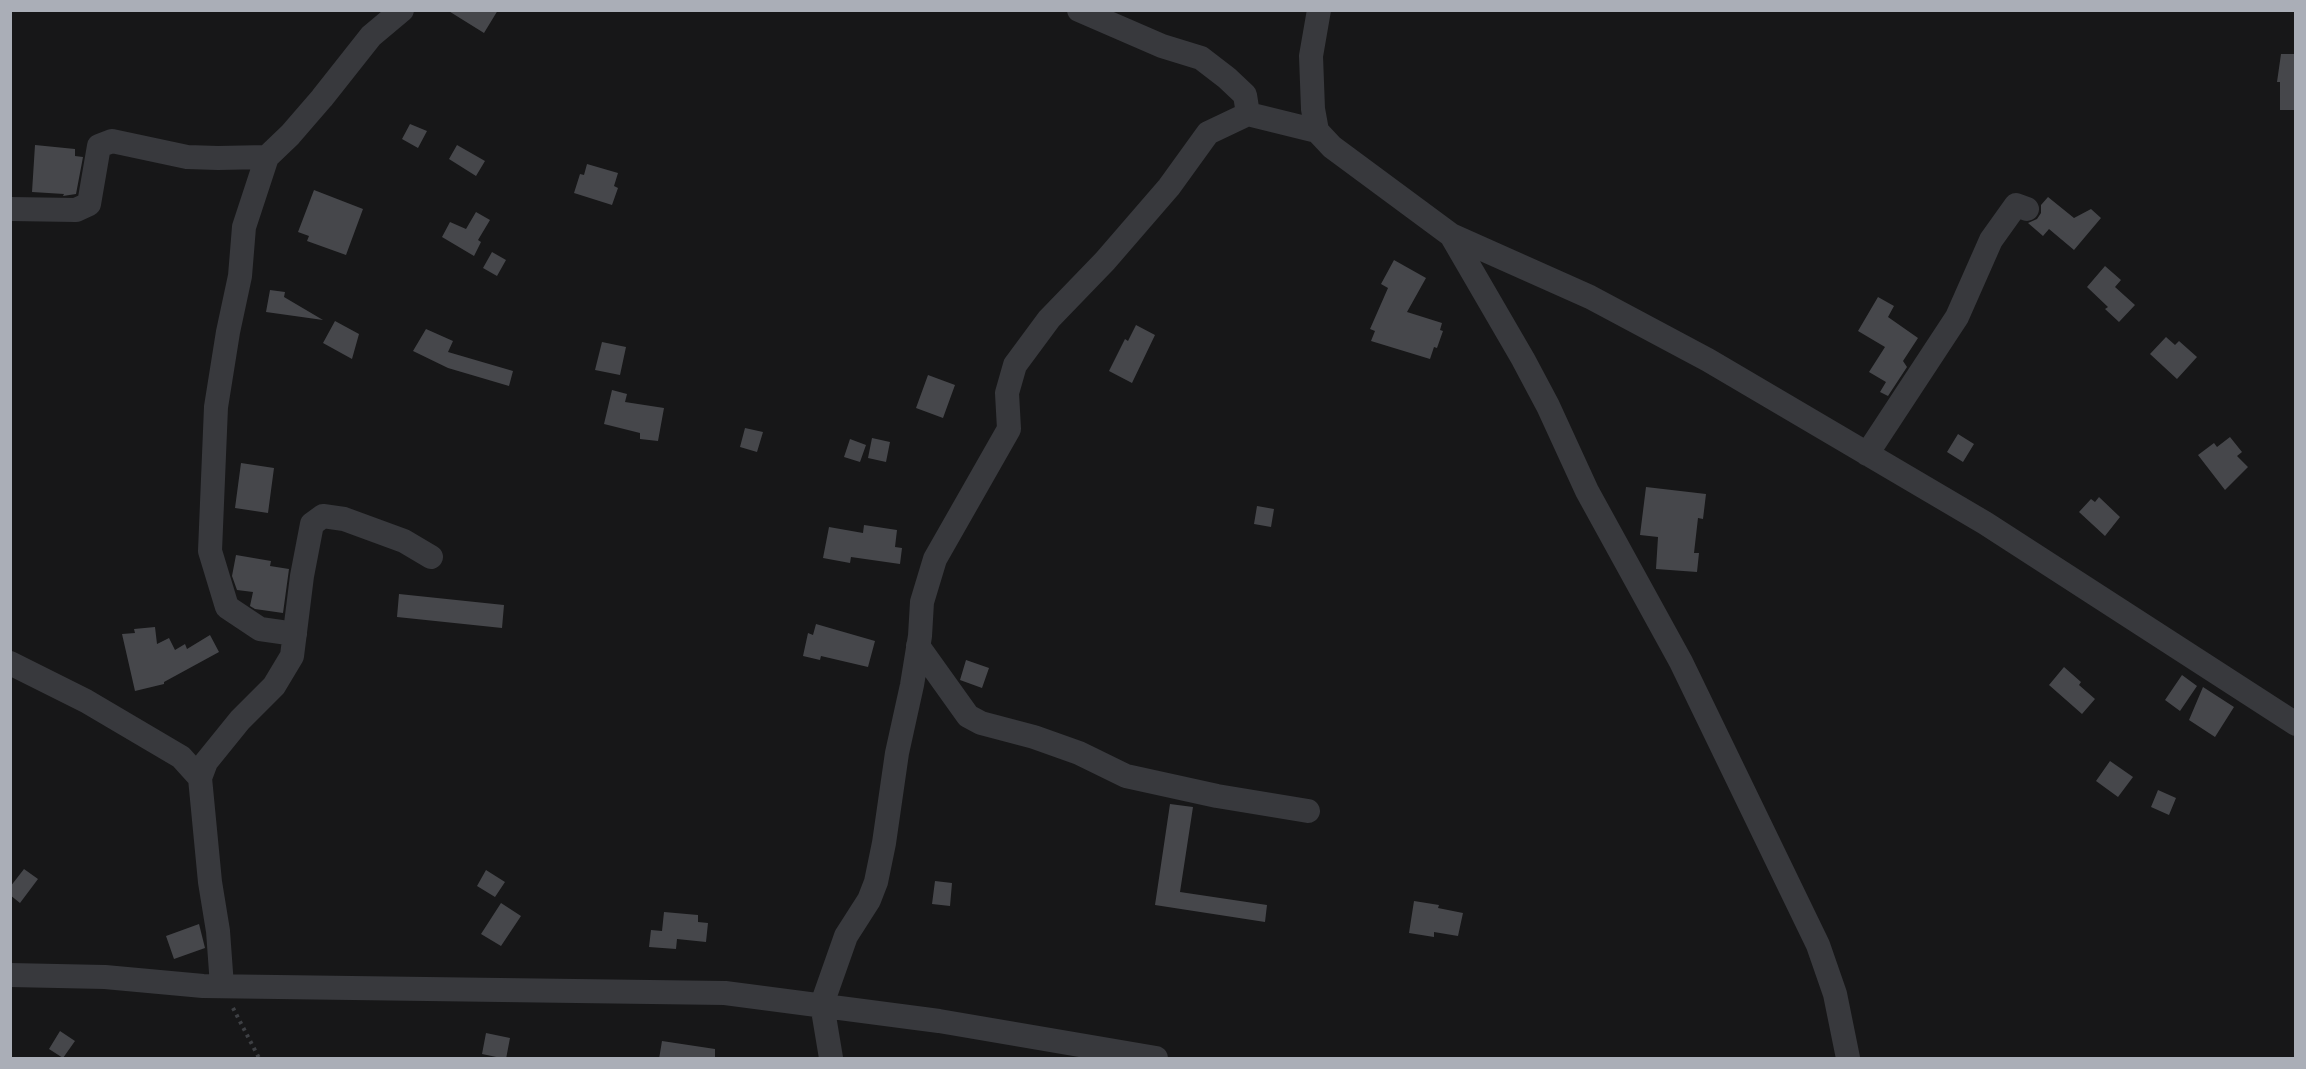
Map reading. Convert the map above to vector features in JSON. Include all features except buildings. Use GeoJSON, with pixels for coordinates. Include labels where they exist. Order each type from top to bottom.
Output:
{"type":"FeatureCollection","features":[{"type":"Feature","properties":{"kind":"street"},"geometry":{"type":"LineString","coordinates":[[295,634],[260,629],[227,607],[210,551],[216,407],[240,276],[244,227],[267,157],[290,135],[322,98],[371,36],[402,10]]}},
{"type":"Feature","properties":{"kind":"street"},"geometry":{"type":"LineString","coordinates":[[1079,10],[1162,46],[1201,58],[1245,95],[1248,114]]}},
{"type":"Feature","properties":{"kind":"street"},"geometry":{"type":"LineString","coordinates":[[1319,10],[1311,56],[1313,109],[1317,131],[1332,147],[1452,235],[1590,297],[1708,360],[1985,523],[2295,724]]}},
{"type":"Feature","properties":{"kind":"street"},"geometry":{"type":"LineString","coordinates":[[831,1059],[822,1004],[846,936],[869,900],[876,882],[897,753],[912,685],[922,602],[935,559],[1009,429],[1007,393],[1015,364],[1049,319],[1105,261],[1169,187],[1208,133],[1248,114],[1317,131]]}},
{"type":"Feature","properties":{"kind":"street"},"geometry":{"type":"LineString","coordinates":[[10,209],[76,210],[89,204],[99,146],[112,141],[187,157],[267,157]]}},
{"type":"Feature","properties":{"kind":"street"},"geometry":{"type":"LineString","coordinates":[[1867,454],[1957,317],[1991,240],[2016,205],[2027,209]]}},
{"type":"Feature","properties":{"kind":"street"},"geometry":{"type":"LineString","coordinates":[[1452,235],[1523,359],[1548,406],[1587,491],[1681,662],[1813,935],[1834,994],[1848,1059]]}},
{"type":"Feature","properties":{"kind":"street"},"geometry":{"type":"LineString","coordinates":[[222,986],[218,931],[210,882],[200,778],[206,762],[240,720],[274,686],[292,656],[302,576],[312,524],[323,516],[344,519],[404,541],[431,557]]}},
{"type":"Feature","properties":{"kind":"street"},"geometry":{"type":"LineString","coordinates":[[918,646],[968,716],[981,723],[1034,737],[1079,753],[1126,776],[1217,796],[1308,811]]}},
{"type":"Feature","properties":{"kind":"street"},"geometry":{"type":"LineString","coordinates":[[10,663],[86,701],[181,756],[200,778]]}},
{"type":"Feature","properties":{"kind":"street"},"geometry":{"type":"LineString","coordinates":[[10,975],[105,977],[203,986],[725,993],[822,1004],[1156,1059]]}},
{"type":"Feature","properties":{"kind":"path"},"geometry":{"type":"LineString","coordinates":[[222,986],[259,1059]]}}]}
